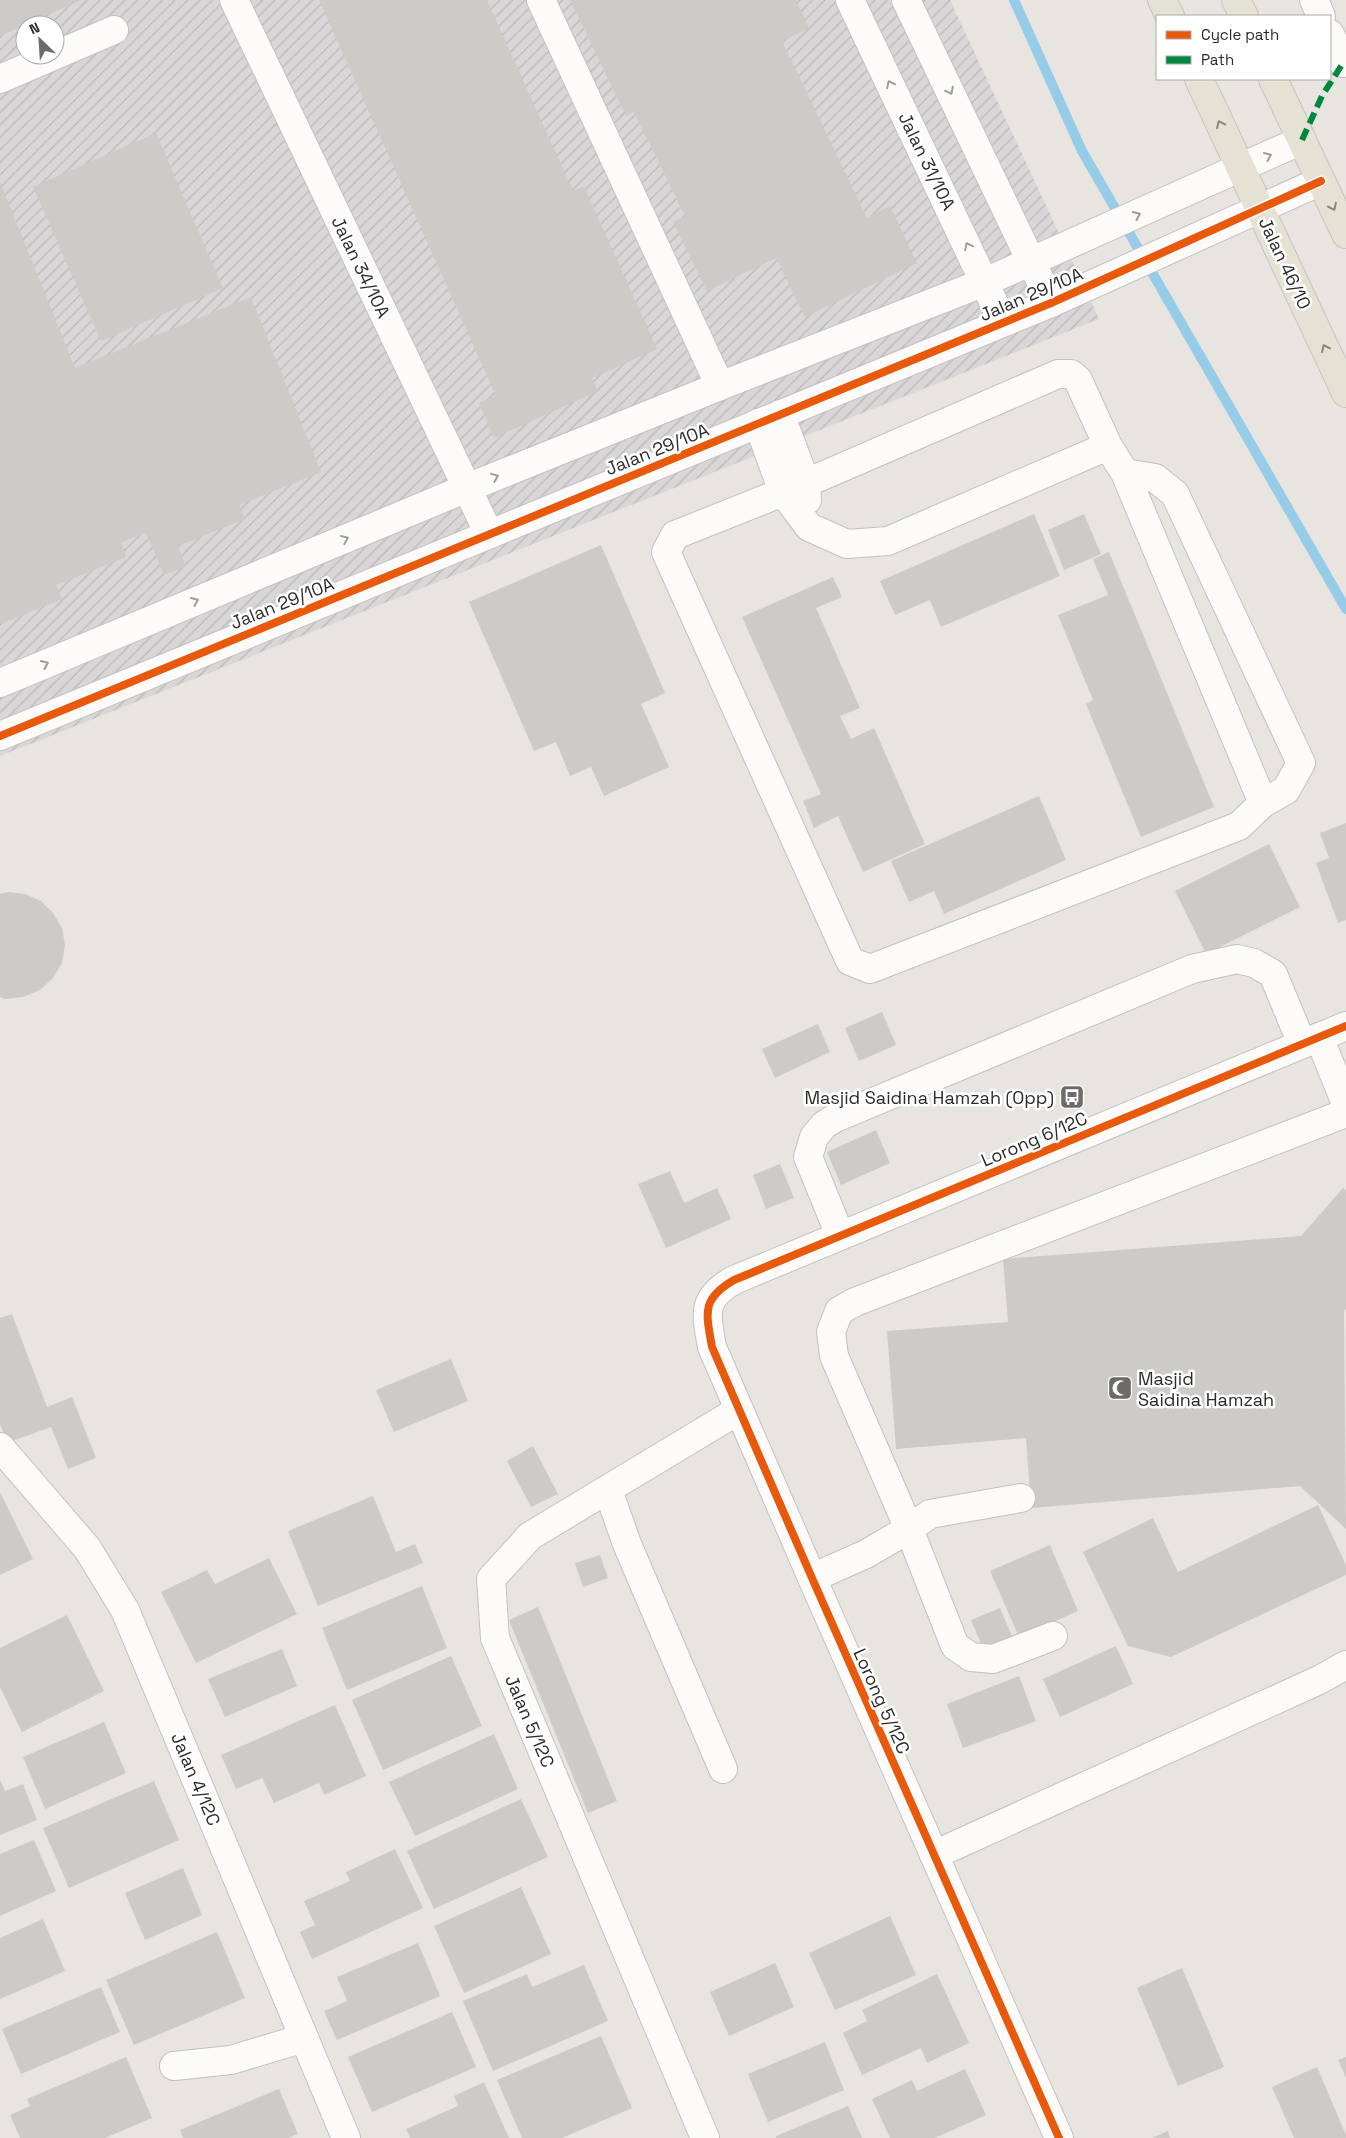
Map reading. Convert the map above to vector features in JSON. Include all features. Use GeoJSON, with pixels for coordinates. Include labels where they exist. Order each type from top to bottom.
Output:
{"type":"FeatureCollection","features":[{"type":"Feature","properties":{"kind":"main road"},"geometry":{"type":"LineString","coordinates":[[1162,0],[1170,15]]}},
{"type":"Feature","properties":{"kind":"main road"},"geometry":{"type":"LineString","coordinates":[[1236,0],[1244,15]]}},
{"type":"Feature","properties":{"kind":"main road","name":"Jalan 46/10"},"geometry":{"type":"LineString","coordinates":[[1199,80],[1346,393]]}},
{"type":"Feature","properties":{"kind":"main road"},"geometry":{"type":"LineString","coordinates":[[1273,80],[1346,234]]}},
{"type":"Feature","properties":{"kind":"street","name":"Jalan 34/10A"},"geometry":{"type":"LineString","coordinates":[[234,0],[489,534]]}},
{"type":"Feature","properties":{"kind":"street"},"geometry":{"type":"LineString","coordinates":[[541,0],[720,386]]}},
{"type":"Feature","properties":{"kind":"street","name":"Jalan 31/10A"},"geometry":{"type":"LineString","coordinates":[[850,0],[1003,322]]}},
{"type":"Feature","properties":{"kind":"street"},"geometry":{"type":"LineString","coordinates":[[906,0],[1032,261],[1050,303]]}},
{"type":"Feature","properties":{"kind":"street"},"geometry":{"type":"LineString","coordinates":[[1314,0],[1321,15]]}},
{"type":"Feature","properties":{"kind":"street"},"geometry":{"type":"LineString","coordinates":[[0,79],[114,30]]}},
{"type":"Feature","properties":{"kind":"street"},"geometry":{"type":"LineString","coordinates":[[1331,36],[1343,63]]}},
{"type":"Feature","properties":{"kind":"street","name":"Jalan 29/10A"},"geometry":{"type":"LineString","coordinates":[[0,683],[467,488],[985,282],[1302,140]]}},
{"type":"Feature","properties":{"kind":"street","name":"Jalan 29/10A"},"geometry":{"type":"LineString","coordinates":[[0,736],[1050,303],[1321,181]]}},
{"type":"Feature","properties":{"kind":"street"},"geometry":{"type":"LineString","coordinates":[[1125,473],[1155,478],[1175,494],[1302,763],[1286,790],[1263,803],[1239,826],[870,969],[850,961],[666,552],[675,535],[794,488],[1058,374],[1071,374],[1078,380],[1108,446],[1125,473],[1263,803]]}},
{"type":"Feature","properties":{"kind":"street"},"geometry":{"type":"LineString","coordinates":[[769,419],[810,527],[847,544],[888,540],[1108,446]]}},
{"type":"Feature","properties":{"kind":"street"},"geometry":{"type":"LineString","coordinates":[[840,1235],[808,1157],[814,1137],[824,1126],[836,1118],[1183,973],[1217,962],[1237,959],[1254,963],[1273,974],[1346,1104]]}},
{"type":"Feature","properties":{"kind":"street","name":"Lorong 6/12C"},"geometry":{"type":"LineString","coordinates":[[734,1280],[1346,1026]]}},
{"type":"Feature","properties":{"kind":"street"},"geometry":{"type":"LineString","coordinates":[[1053,1636],[993,1659],[971,1657],[955,1646],[909,1529],[834,1356],[831,1332],[839,1311],[856,1302],[1346,1113]]}},
{"type":"Feature","properties":{"kind":"street","name":"Lorong 5/12C"},"geometry":{"type":"LineString","coordinates":[[734,1280],[718,1290],[709,1304],[708,1324],[712,1347],[1059,2138]]}},
{"type":"Feature","properties":{"kind":"street","name":"Jalan 5/12C"},"geometry":{"type":"LineString","coordinates":[[698,2136],[495,1638],[491,1579],[530,1536],[739,1410]]}},
{"type":"Feature","properties":{"kind":"street","name":"Jalan 4/12C"},"geometry":{"type":"LineString","coordinates":[[0,1447],[87,1548],[125,1610],[346,2138]]}},
{"type":"Feature","properties":{"kind":"street"},"geometry":{"type":"LineString","coordinates":[[608,1490],[627,1544],[723,1769]]}},
{"type":"Feature","properties":{"kind":"street"},"geometry":{"type":"LineString","coordinates":[[812,1578],[866,1554],[909,1529],[930,1514],[1021,1498]]}},
{"type":"Feature","properties":{"kind":"street"},"geometry":{"type":"LineString","coordinates":[[934,1855],[1346,1666]]}},
{"type":"Feature","properties":{"kind":"street"},"geometry":{"type":"LineString","coordinates":[[174,2066],[231,2060],[304,2038]]}},
{"type":"Feature","properties":{"kind":"shaded area"},"geometry":{"type":"Polygon","coordinates":[[[0,0],[950,0],[1099,319],[0,756],[0,0]]]}},
{"type":"Feature","properties":{"kind":"building"},"geometry":{"type":"Polygon","coordinates":[[[0,0],[81,0],[47,15],[15,15],[15,29],[0,36],[0,0]]]}},
{"type":"Feature","properties":{"kind":"building"},"geometry":{"type":"Polygon","coordinates":[[[319,0],[487,0],[573,191],[584,186],[657,349],[592,378],[598,391],[494,438],[479,403],[496,396],[319,0]]]}},
{"type":"Feature","properties":{"kind":"building"},"geometry":{"type":"Polygon","coordinates":[[[570,0],[796,0],[809,28],[782,41],[867,218],[890,206],[917,263],[805,317],[776,258],[707,291],[673,222],[685,216],[634,112],[626,116],[570,0]]]}},
{"type":"Feature","properties":{"kind":"building"},"geometry":{"type":"Polygon","coordinates":[[[156,133],[223,288],[101,341],[33,187],[156,133]]]}},
{"type":"Feature","properties":{"kind":"building"},"geometry":{"type":"Polygon","coordinates":[[[0,182],[75,368],[251,297],[321,472],[239,505],[245,519],[178,546],[186,566],[164,575],[146,532],[121,543],[126,557],[56,585],[62,599],[0,624],[0,182]]]}},
{"type":"Feature","properties":{"kind":"building"},"geometry":{"type":"Polygon","coordinates":[[[1034,514],[1060,576],[941,627],[930,600],[895,615],[880,581],[1034,514]]]}},
{"type":"Feature","properties":{"kind":"building"},"geometry":{"type":"Polygon","coordinates":[[[1084,514],[1101,554],[1064,570],[1048,530],[1084,514]]]}},
{"type":"Feature","properties":{"kind":"building"},"geometry":{"type":"Polygon","coordinates":[[[601,545],[665,693],[641,704],[669,767],[604,796],[591,767],[570,776],[556,742],[534,751],[469,602],[601,545]]]}},
{"type":"Feature","properties":{"kind":"building"},"geometry":{"type":"Polygon","coordinates":[[[1109,552],[1214,807],[1141,837],[1086,704],[1093,700],[1058,615],[1108,595],[1093,559],[1109,552]]]}},
{"type":"Feature","properties":{"kind":"building"},"geometry":{"type":"Polygon","coordinates":[[[833,577],[842,597],[816,608],[860,708],[840,716],[851,739],[874,728],[925,844],[863,872],[838,816],[814,828],[803,801],[821,794],[742,617],[833,577]]]}},
{"type":"Feature","properties":{"kind":"building"},"geometry":{"type":"Polygon","coordinates":[[[1039,796],[1066,860],[944,914],[934,891],[909,902],[891,861],[1039,796]]]}},
{"type":"Feature","properties":{"kind":"building"},"geometry":{"type":"Polygon","coordinates":[[[1346,823],[1346,920],[1338,923],[1316,863],[1329,858],[1320,833],[1346,823]]]}},
{"type":"Feature","properties":{"kind":"building"},"geometry":{"type":"Polygon","coordinates":[[[1269,844],[1300,907],[1206,954],[1175,891],[1269,844]]]}},
{"type":"Feature","properties":{"kind":"building"},"geometry":{"type":"Polygon","coordinates":[[[8,892],[25,894],[41,901],[53,913],[62,928],[65,945],[62,963],[53,978],[40,990],[23,997],[5,999],[0,997],[0,894],[8,892]]]}},
{"type":"Feature","properties":{"kind":"building"},"geometry":{"type":"Polygon","coordinates":[[[882,1012],[896,1045],[859,1061],[845,1028],[882,1012]]]}},
{"type":"Feature","properties":{"kind":"building"},"geometry":{"type":"Polygon","coordinates":[[[818,1024],[830,1052],[775,1078],[762,1049],[818,1024]]]}},
{"type":"Feature","properties":{"kind":"building"},"geometry":{"type":"Polygon","coordinates":[[[876,1130],[890,1163],[841,1185],[827,1152],[876,1130]]]}},
{"type":"Feature","properties":{"kind":"building"},"geometry":{"type":"Polygon","coordinates":[[[780,1164],[794,1198],[766,1209],[753,1175],[780,1164]]]}},
{"type":"Feature","properties":{"kind":"building"},"geometry":{"type":"Polygon","coordinates":[[[670,1171],[684,1203],[717,1188],[731,1219],[666,1248],[638,1184],[670,1171]]]}},
{"type":"Feature","properties":{"kind":"building"},"geometry":{"type":"Polygon","coordinates":[[[1343,1188],[1346,1190],[1346,1309],[1344,1311],[1346,1529],[1300,1486],[1031,1508],[1026,1438],[896,1449],[887,1331],[1008,1322],[1003,1259],[1301,1236],[1343,1188]]]}},
{"type":"Feature","properties":{"kind":"building"},"geometry":{"type":"Polygon","coordinates":[[[12,1314],[47,1407],[72,1397],[96,1458],[68,1469],[51,1427],[7,1443],[0,1424],[0,1318],[12,1314]]]}},
{"type":"Feature","properties":{"kind":"building"},"geometry":{"type":"Polygon","coordinates":[[[451,1359],[468,1401],[394,1432],[376,1390],[451,1359]]]}},
{"type":"Feature","properties":{"kind":"building"},"geometry":{"type":"Polygon","coordinates":[[[533,1446],[558,1494],[531,1507],[507,1461],[533,1446]]]}},
{"type":"Feature","properties":{"kind":"building"},"geometry":{"type":"Polygon","coordinates":[[[0,1492],[33,1559],[0,1575],[0,1492]]]}},
{"type":"Feature","properties":{"kind":"building"},"geometry":{"type":"Polygon","coordinates":[[[373,1496],[396,1552],[415,1544],[423,1563],[318,1606],[288,1531],[373,1496]]]}},
{"type":"Feature","properties":{"kind":"building"},"geometry":{"type":"Polygon","coordinates":[[[1318,1505],[1346,1565],[1346,1575],[1171,1657],[1128,1646],[1083,1552],[1153,1518],[1178,1572],[1318,1505]]]}},
{"type":"Feature","properties":{"kind":"building"},"geometry":{"type":"Polygon","coordinates":[[[1050,1545],[1078,1611],[1019,1637],[990,1571],[1050,1545]]]}},
{"type":"Feature","properties":{"kind":"building"},"geometry":{"type":"Polygon","coordinates":[[[600,1555],[608,1578],[583,1587],[575,1563],[600,1555]]]}},
{"type":"Feature","properties":{"kind":"building"},"geometry":{"type":"Polygon","coordinates":[[[269,1558],[297,1614],[196,1663],[161,1592],[207,1570],[215,1584],[269,1558]]]}},
{"type":"Feature","properties":{"kind":"building"},"geometry":{"type":"Polygon","coordinates":[[[422,1586],[447,1648],[347,1690],[322,1628],[422,1586]]]}},
{"type":"Feature","properties":{"kind":"building"},"geometry":{"type":"Polygon","coordinates":[[[538,1607],[617,1801],[588,1813],[509,1620],[538,1607]]]}},
{"type":"Feature","properties":{"kind":"building"},"geometry":{"type":"Polygon","coordinates":[[[1000,1608],[1014,1641],[985,1653],[971,1620],[1000,1608]]]}},
{"type":"Feature","properties":{"kind":"building"},"geometry":{"type":"Polygon","coordinates":[[[67,1615],[104,1691],[22,1732],[0,1687],[0,1648],[67,1615]]]}},
{"type":"Feature","properties":{"kind":"building"},"geometry":{"type":"Polygon","coordinates":[[[1116,1646],[1133,1684],[1060,1717],[1043,1679],[1116,1646]]]}},
{"type":"Feature","properties":{"kind":"building"},"geometry":{"type":"Polygon","coordinates":[[[282,1649],[297,1686],[225,1717],[208,1679],[282,1649]]]}},
{"type":"Feature","properties":{"kind":"building"},"geometry":{"type":"Polygon","coordinates":[[[451,1656],[482,1726],[383,1770],[352,1700],[451,1656]]]}},
{"type":"Feature","properties":{"kind":"building"},"geometry":{"type":"Polygon","coordinates":[[[1019,1676],[1036,1721],[963,1748],[947,1704],[1019,1676]]]}},
{"type":"Feature","properties":{"kind":"building"},"geometry":{"type":"Polygon","coordinates":[[[335,1705],[366,1776],[324,1795],[319,1783],[274,1803],[262,1778],[236,1789],[221,1755],[335,1705]]]}},
{"type":"Feature","properties":{"kind":"building"},"geometry":{"type":"Polygon","coordinates":[[[104,1722],[126,1773],[45,1809],[23,1757],[104,1722]]]}},
{"type":"Feature","properties":{"kind":"building"},"geometry":{"type":"Polygon","coordinates":[[[494,1734],[518,1789],[415,1836],[389,1782],[494,1734]]]}},
{"type":"Feature","properties":{"kind":"building"},"geometry":{"type":"Polygon","coordinates":[[[0,1780],[5,1791],[23,1784],[37,1820],[0,1835],[0,1780]]]}},
{"type":"Feature","properties":{"kind":"building"},"geometry":{"type":"Polygon","coordinates":[[[154,1781],[179,1840],[69,1888],[43,1828],[154,1781]]]}},
{"type":"Feature","properties":{"kind":"building"},"geometry":{"type":"Polygon","coordinates":[[[521,1799],[548,1857],[434,1909],[407,1851],[521,1799]]]}},
{"type":"Feature","properties":{"kind":"building"},"geometry":{"type":"Polygon","coordinates":[[[34,1840],[56,1891],[0,1916],[0,1854],[34,1840]]]}},
{"type":"Feature","properties":{"kind":"building"},"geometry":{"type":"Polygon","coordinates":[[[395,1849],[423,1908],[312,1959],[300,1932],[315,1925],[304,1901],[350,1881],[346,1872],[395,1849]]]}},
{"type":"Feature","properties":{"kind":"building"},"geometry":{"type":"Polygon","coordinates":[[[183,1868],[202,1915],[145,1940],[125,1893],[183,1868]]]}},
{"type":"Feature","properties":{"kind":"building"},"geometry":{"type":"Polygon","coordinates":[[[521,1887],[551,1954],[464,1993],[434,1926],[521,1887]]]}},
{"type":"Feature","properties":{"kind":"building"},"geometry":{"type":"Polygon","coordinates":[[[890,1916],[916,1975],[835,2010],[809,1953],[890,1916]]]}},
{"type":"Feature","properties":{"kind":"building"},"geometry":{"type":"Polygon","coordinates":[[[43,1919],[65,1971],[0,1999],[0,1938],[43,1919]]]}},
{"type":"Feature","properties":{"kind":"building"},"geometry":{"type":"Polygon","coordinates":[[[217,1932],[245,1998],[134,2045],[106,1980],[217,1932]]]}},
{"type":"Feature","properties":{"kind":"building"},"geometry":{"type":"Polygon","coordinates":[[[418,1943],[440,1996],[337,2040],[324,2011],[347,2001],[337,1977],[418,1943]]]}},
{"type":"Feature","properties":{"kind":"building"},"geometry":{"type":"Polygon","coordinates":[[[775,1963],[794,2007],[729,2036],[710,1992],[775,1963]]]}},
{"type":"Feature","properties":{"kind":"building"},"geometry":{"type":"Polygon","coordinates":[[[584,1965],[608,2021],[493,2071],[463,2001],[527,1974],[532,1987],[584,1965]]]}},
{"type":"Feature","properties":{"kind":"building"},"geometry":{"type":"Polygon","coordinates":[[[1182,1968],[1224,2067],[1178,2086],[1137,1988],[1182,1968]]]}},
{"type":"Feature","properties":{"kind":"building"},"geometry":{"type":"Polygon","coordinates":[[[937,1974],[969,2043],[927,2063],[921,2048],[862,2075],[843,2033],[867,2021],[862,2010],[937,1974]]]}},
{"type":"Feature","properties":{"kind":"building"},"geometry":{"type":"Polygon","coordinates":[[[101,1987],[120,2032],[21,2074],[2,2029],[101,1987]]]}},
{"type":"Feature","properties":{"kind":"building"},"geometry":{"type":"Polygon","coordinates":[[[452,2012],[476,2067],[372,2112],[348,2057],[452,2012]]]}},
{"type":"Feature","properties":{"kind":"building"},"geometry":{"type":"Polygon","coordinates":[[[601,2036],[632,2108],[562,2138],[522,2138],[497,2080],[601,2036]]]}},
{"type":"Feature","properties":{"kind":"building"},"geometry":{"type":"Polygon","coordinates":[[[825,2042],[844,2090],[768,2122],[748,2074],[825,2042]]]}},
{"type":"Feature","properties":{"kind":"building"},"geometry":{"type":"Polygon","coordinates":[[[126,2057],[152,2118],[105,2138],[20,2138],[10,2115],[30,2106],[27,2099],[126,2057]]]}},
{"type":"Feature","properties":{"kind":"building"},"geometry":{"type":"Polygon","coordinates":[[[1346,2057],[1346,2078],[1338,2060],[1346,2057]]]}},
{"type":"Feature","properties":{"kind":"building"},"geometry":{"type":"Polygon","coordinates":[[[1317,2067],[1346,2138],[1294,2138],[1272,2087],[1317,2067]]]}},
{"type":"Feature","properties":{"kind":"building"},"geometry":{"type":"Polygon","coordinates":[[[965,2069],[986,2115],[935,2138],[890,2138],[872,2099],[912,2080],[917,2091],[965,2069]]]}},
{"type":"Feature","properties":{"kind":"building"},"geometry":{"type":"Polygon","coordinates":[[[484,2082],[509,2138],[410,2138],[406,2129],[458,2106],[454,2096],[484,2082]]]}},
{"type":"Feature","properties":{"kind":"building"},"geometry":{"type":"Polygon","coordinates":[[[279,2089],[298,2134],[288,2138],[183,2138],[180,2130],[279,2089]]]}},
{"type":"Feature","properties":{"kind":"building"},"geometry":{"type":"Polygon","coordinates":[[[848,2106],[862,2138],[776,2138],[776,2136],[848,2106]]]}},
{"type":"Feature","properties":{"kind":"building"},"geometry":{"type":"Polygon","coordinates":[[[1168,2131],[1170,2138],[1152,2138],[1168,2131]]]}},
{"type":"Feature","properties":{"kind":"waterway"},"geometry":{"type":"LineString","coordinates":[[1014,0],[1082,151],[1346,609]]}},
{"type":"Feature","properties":{"kind":"marked path"},"geometry":{"type":"LineString","coordinates":[[1302,140],[1322,96],[1343,63]]}},
{"type":"Feature","properties":{"kind":"cycle path"},"geometry":{"type":"LineString","coordinates":[[0,736],[1051,303],[1321,181]]}},
{"type":"Feature","properties":{"kind":"cycle path"},"geometry":{"type":"LineString","coordinates":[[1059,2138],[712,1347],[708,1325],[708,1308],[716,1294],[734,1280],[1346,1026]]}},
{"type":"Feature","properties":{"kind":"place","name":"Masjid Saidina Hamzah (Opp)"},"geometry":{"type":"Point","coordinates":[1072,1097]}},
{"type":"Feature","properties":{"kind":"place","name":"Masjid Saidina Hamzah"},"geometry":{"type":"Point","coordinates":[1120,1388]}}]}
